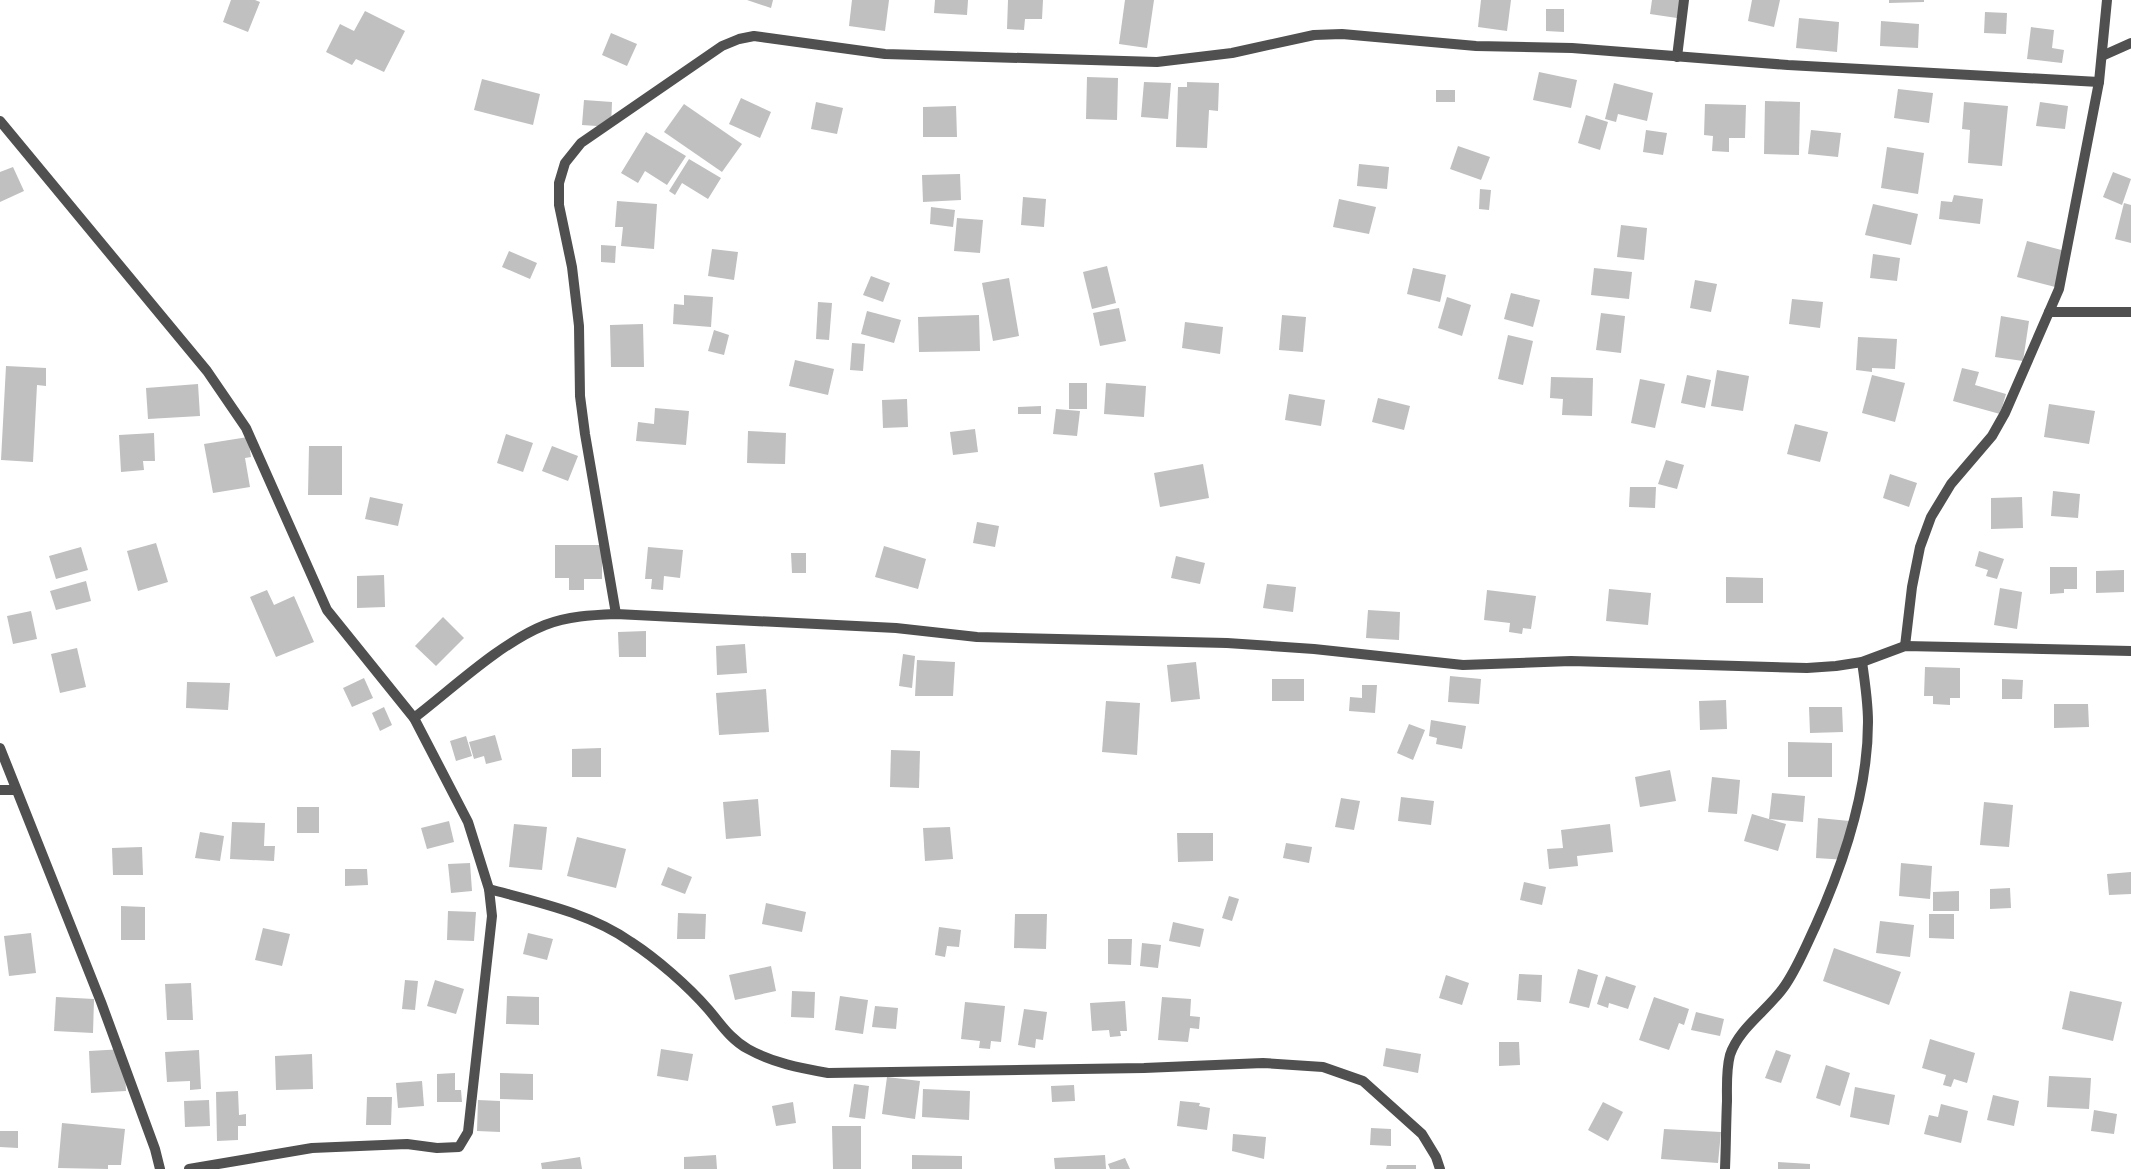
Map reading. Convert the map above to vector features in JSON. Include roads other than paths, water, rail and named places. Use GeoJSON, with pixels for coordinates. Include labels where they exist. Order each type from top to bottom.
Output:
{"type":"FeatureCollection","features":[{"type":"Feature","properties":{"kind":"street"},"geometry":{"type":"LineString","coordinates":[[1677,56],[1684,0]]}},
{"type":"Feature","properties":{"kind":"street"},"geometry":{"type":"LineString","coordinates":[[1905,646],[1916,563],[1931,517],[1951,484],[1992,436],[2005,413],[2059,289],[2100,82],[2108,0]]}},
{"type":"Feature","properties":{"kind":"street"},"geometry":{"type":"LineString","coordinates":[[616,614],[585,434],[580,396],[579,326],[572,267],[559,204],[559,183],[565,162],[581,143],[722,46],[739,39],[754,36],[885,54],[1157,62],[1232,53],[1314,35],[1342,34],[1476,46],[1572,48],[1788,65],[2100,82]]}},
{"type":"Feature","properties":{"kind":"street"},"geometry":{"type":"LineString","coordinates":[[2102,56],[2131,43]]}},
{"type":"Feature","properties":{"kind":"street"},"geometry":{"type":"LineString","coordinates":[[0,121],[207,371],[246,428],[327,610],[414,718],[468,822],[489,889],[492,916],[485,984],[468,1132],[460,1147],[437,1148],[407,1144],[312,1148],[189,1169]]}},
{"type":"Feature","properties":{"kind":"street"},"geometry":{"type":"LineString","coordinates":[[2050,312],[2131,312]]}},
{"type":"Feature","properties":{"kind":"street"},"geometry":{"type":"LineString","coordinates":[[414,718],[516,640],[544,625],[577,616],[616,614],[896,628],[977,638],[1227,643],[1314,649],[1463,665],[1571,661],[1807,668],[1862,662],[1905,646],[2131,651]]}},
{"type":"Feature","properties":{"kind":"street"},"geometry":{"type":"LineString","coordinates":[[1725,1169],[1727,1077],[1730,1055],[1740,1036],[1770,1005],[1786,984],[1799,962],[1832,888],[1852,828],[1865,762],[1868,724],[1862,662]]}},
{"type":"Feature","properties":{"kind":"street"},"geometry":{"type":"LineString","coordinates":[[0,748],[101,1002],[160,1169]]}},
{"type":"Feature","properties":{"kind":"street"},"geometry":{"type":"LineString","coordinates":[[0,790],[16,790]]}},
{"type":"Feature","properties":{"kind":"street"},"geometry":{"type":"LineString","coordinates":[[489,889],[586,918],[630,941],[672,975],[708,1008],[730,1036],[748,1049],[792,1067],[828,1072],[1144,1068],[1263,1063],[1323,1067],[1363,1082],[1370,1087],[1422,1134],[1436,1156],[1440,1169]]}}]}
